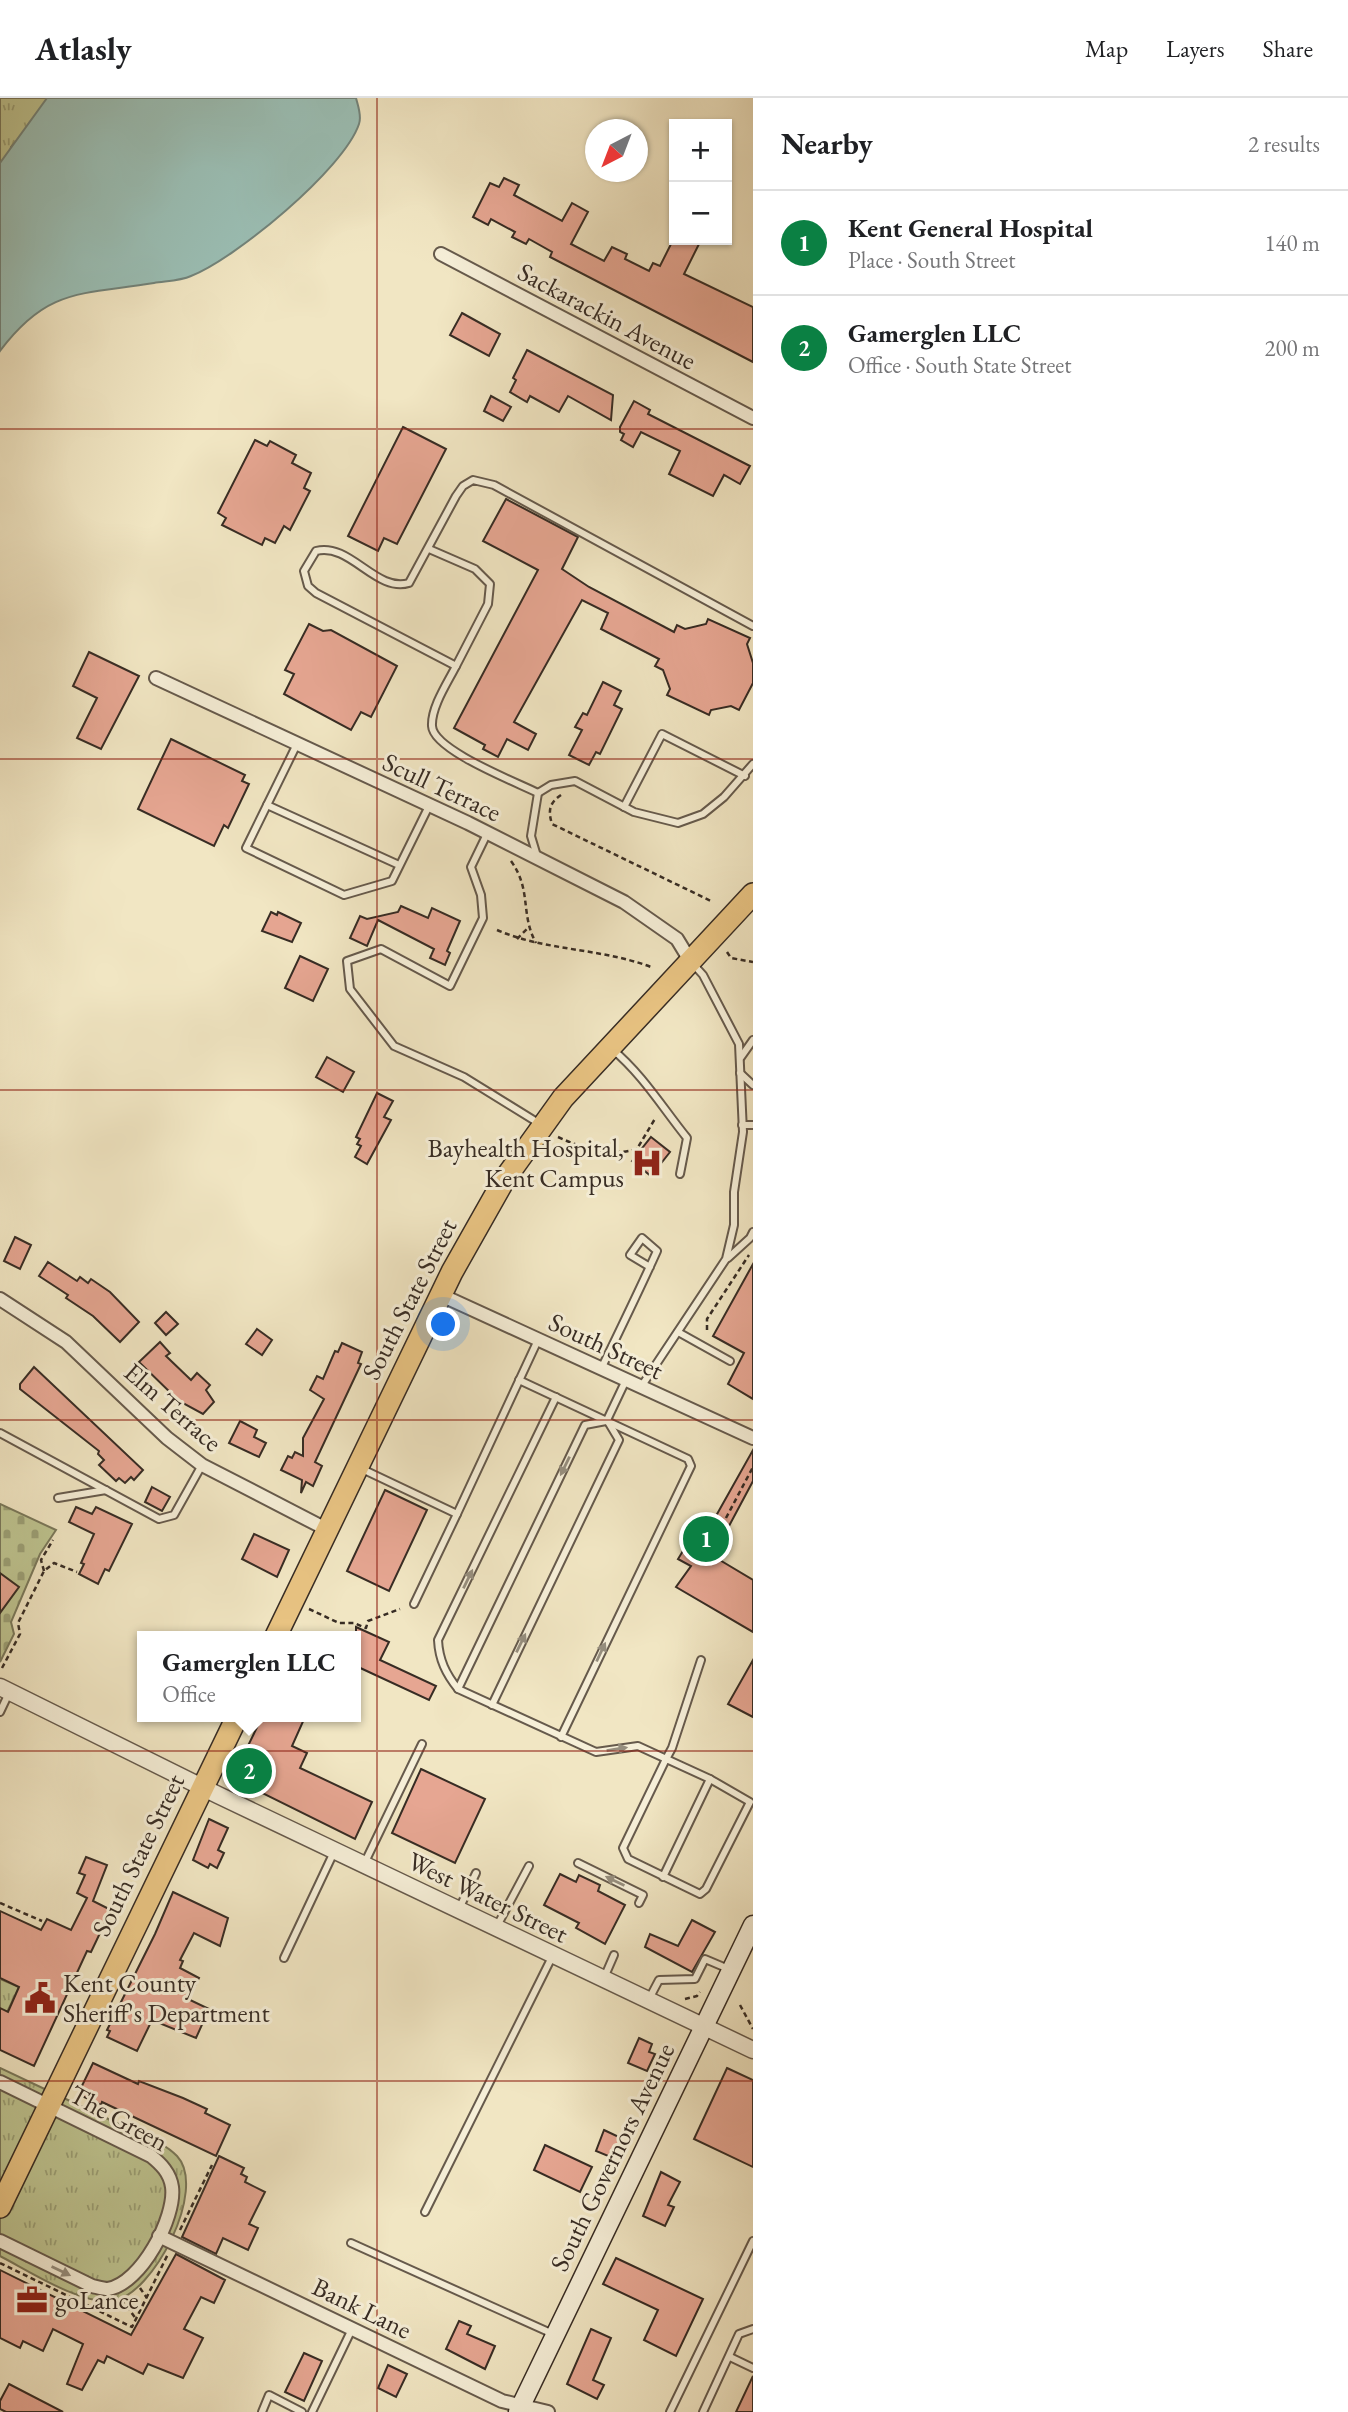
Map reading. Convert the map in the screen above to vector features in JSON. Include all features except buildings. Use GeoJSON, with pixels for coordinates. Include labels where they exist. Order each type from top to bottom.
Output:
{"type":"FeatureCollection","features":[{"type":"Feature","properties":{"kind":"main road","name":"South State Street"},"geometry":{"type":"LineString","coordinates":[[278,1631],[441,1295],[487,1207],[550,1131],[610,1048],[753,894]]}},
{"type":"Feature","properties":{"kind":"main road","name":"South State Street"},"geometry":{"type":"LineString","coordinates":[[0,2207],[235,1722]]}},
{"type":"Feature","properties":{"kind":"main road","name":"South Governors Avenue"},"geometry":{"type":"LineString","coordinates":[[519,2409],[751,1933]]}},
{"type":"Feature","properties":{"kind":"street","name":"Sackarackin Avenue"},"geometry":{"type":"LineString","coordinates":[[441,254],[753,418]]}},
{"type":"Feature","properties":{"kind":"street","name":"Scull Terrace"},"geometry":{"type":"LineString","coordinates":[[156,678],[488,832],[624,902],[677,940],[691,962]]}},
{"type":"Feature","properties":{"kind":"street","name":"South Street"},"geometry":{"type":"LineString","coordinates":[[441,1295],[753,1438]]}},
{"type":"Feature","properties":{"kind":"street","name":"Elm Terrace"},"geometry":{"type":"LineString","coordinates":[[0,1299],[66,1342],[167,1438],[202,1465],[328,1530]]}},
{"type":"Feature","properties":{"kind":"street","name":"West Water Street"},"geometry":{"type":"LineString","coordinates":[[5,1689],[202,1788],[753,2050]]}},
{"type":"Feature","properties":{"kind":"street","name":"The Green"},"geometry":{"type":"LineString","coordinates":[[0,2082],[151,2155],[163,2165],[172,2193],[159,2236],[141,2267],[118,2285],[107,2289],[92,2286],[0,2241]]}},
{"type":"Feature","properties":{"kind":"street","name":"Bank Lane"},"geometry":{"type":"LineString","coordinates":[[159,2236],[519,2409],[548,2412]]}},
{"type":"Feature","properties":{"kind":"lane"},"geometry":{"type":"LineString","coordinates":[[456,666],[316,593],[304,579],[309,558],[324,548],[337,551],[401,586],[409,583],[463,486],[473,480],[485,482],[753,626]]}},
{"type":"Feature","properties":{"kind":"lane"},"geometry":{"type":"LineString","coordinates":[[429,549],[475,569],[490,584],[488,604],[433,716],[432,727],[436,738],[445,746],[538,793]]}},
{"type":"Feature","properties":{"kind":"lane"},"geometry":{"type":"LineString","coordinates":[[624,807],[662,734],[745,775]]}},
{"type":"Feature","properties":{"kind":"lane"},"geometry":{"type":"LineString","coordinates":[[297,744],[246,848],[344,895],[392,881],[429,805]]}},
{"type":"Feature","properties":{"kind":"lane"},"geometry":{"type":"LineString","coordinates":[[538,858],[531,836],[538,793],[551,785],[575,781],[624,807],[678,823],[703,814],[745,775],[753,764]]}},
{"type":"Feature","properties":{"kind":"lane"},"geometry":{"type":"LineString","coordinates":[[267,805],[399,865]]}},
{"type":"Feature","properties":{"kind":"lane"},"geometry":{"type":"LineString","coordinates":[[488,832],[471,867],[481,895],[483,918],[450,986],[381,949],[347,961],[350,989],[394,1046],[464,1077],[550,1131]]}},
{"type":"Feature","properties":{"kind":"lane"},"geometry":{"type":"LineString","coordinates":[[691,962],[703,975],[739,1044],[742,1125],[734,1192],[734,1226],[726,1259]]}},
{"type":"Feature","properties":{"kind":"lane"},"geometry":{"type":"LineString","coordinates":[[739,1059],[753,1040]]}},
{"type":"Feature","properties":{"kind":"lane"},"geometry":{"type":"LineString","coordinates":[[610,1048],[653,1090],[662,1107],[687,1138],[680,1174]]}},
{"type":"Feature","properties":{"kind":"lane"},"geometry":{"type":"LineString","coordinates":[[740,1073],[753,1085]]}},
{"type":"Feature","properties":{"kind":"lane"},"geometry":{"type":"LineString","coordinates":[[742,1125],[753,1125]]}},
{"type":"Feature","properties":{"kind":"lane"},"geometry":{"type":"LineString","coordinates":[[641,1387],[726,1259],[750,1238],[753,1232]]}},
{"type":"Feature","properties":{"kind":"lane"},"geometry":{"type":"LineString","coordinates":[[601,1369],[650,1267],[657,1251],[642,1238],[630,1255],[650,1267]]}},
{"type":"Feature","properties":{"kind":"lane"},"geometry":{"type":"LineString","coordinates":[[678,1332],[730,1360]]}},
{"type":"Feature","properties":{"kind":"lane"},"geometry":{"type":"LineString","coordinates":[[414,1604],[538,1340]]}},
{"type":"Feature","properties":{"kind":"lane"},"geometry":{"type":"LineString","coordinates":[[519,1380],[688,1459],[691,1466],[561,1737]]}},
{"type":"Feature","properties":{"kind":"lane"},"geometry":{"type":"LineString","coordinates":[[607,1420],[626,1380]]}},
{"type":"Feature","properties":{"kind":"lane"},"geometry":{"type":"LineString","coordinates":[[556,1397],[438,1640],[439,1656],[448,1677],[458,1689],[596,1752],[638,1746],[666,1759],[710,1779],[752,1803],[706,1889],[700,1894],[628,1858],[624,1849],[666,1759],[701,1660]]}},
{"type":"Feature","properties":{"kind":"lane"},"geometry":{"type":"LineString","coordinates":[[458,1689],[584,1425],[607,1420]]}},
{"type":"Feature","properties":{"kind":"lane"},"geometry":{"type":"LineString","coordinates":[[492,1704],[619,1440],[607,1420]]}},
{"type":"Feature","properties":{"kind":"lane"},"geometry":{"type":"LineString","coordinates":[[0,1433],[144,1512],[166,1519],[174,1515],[202,1465]]}},
{"type":"Feature","properties":{"kind":"lane"},"geometry":{"type":"LineString","coordinates":[[358,1467],[457,1514]]}},
{"type":"Feature","properties":{"kind":"lane"},"geometry":{"type":"LineString","coordinates":[[58,1498],[106,1490]]}},
{"type":"Feature","properties":{"kind":"lane"},"geometry":{"type":"LineString","coordinates":[[0,1712],[5,1689]]}},
{"type":"Feature","properties":{"kind":"lane"},"geometry":{"type":"LineString","coordinates":[[363,1865],[422,1744]]}},
{"type":"Feature","properties":{"kind":"lane"},"geometry":{"type":"LineString","coordinates":[[663,1877],[710,1779]]}},
{"type":"Feature","properties":{"kind":"lane"},"geometry":{"type":"LineString","coordinates":[[284,1958],[335,1851]]}},
{"type":"Feature","properties":{"kind":"lane"},"geometry":{"type":"LineString","coordinates":[[579,1863],[643,1895],[639,1903]]}},
{"type":"Feature","properties":{"kind":"lane"},"geometry":{"type":"LineString","coordinates":[[496,1928],[529,1866]]}},
{"type":"Feature","properties":{"kind":"lane"},"geometry":{"type":"LineString","coordinates":[[459,1910],[476,1873]]}},
{"type":"Feature","properties":{"kind":"lane"},"geometry":{"type":"LineString","coordinates":[[425,2212],[553,1955]]}},
{"type":"Feature","properties":{"kind":"lane"},"geometry":{"type":"LineString","coordinates":[[603,1979],[614,1955]]}},
{"type":"Feature","properties":{"kind":"lane"},"geometry":{"type":"LineString","coordinates":[[648,2001],[659,1980],[695,1979],[705,1959],[732,1970]]}},
{"type":"Feature","properties":{"kind":"lane"},"geometry":{"type":"LineString","coordinates":[[670,2412],[753,2241]]}},
{"type":"Feature","properties":{"kind":"lane"},"geometry":{"type":"LineString","coordinates":[[351,2243],[555,2335]]}},
{"type":"Feature","properties":{"kind":"lane"},"geometry":{"type":"LineString","coordinates":[[312,2412],[352,2329]]}},
{"type":"Feature","properties":{"kind":"lane"},"geometry":{"type":"LineString","coordinates":[[703,2412],[739,2334],[753,2329]]}},
{"type":"Feature","properties":{"kind":"lane"},"geometry":{"type":"LineString","coordinates":[[730,2357],[753,2368]]}},
{"type":"Feature","properties":{"kind":"lane"},"geometry":{"type":"LineString","coordinates":[[262,2412],[269,2395],[302,2412]]}},
{"type":"Feature","properties":{"kind":"path"},"geometry":{"type":"LineString","coordinates":[[567,792],[553,801],[548,813],[552,824],[713,902]]}},
{"type":"Feature","properties":{"kind":"path"},"geometry":{"type":"LineString","coordinates":[[482,846],[512,862],[525,885],[528,928],[536,943]]}},
{"type":"Feature","properties":{"kind":"path"},"geometry":{"type":"LineString","coordinates":[[517,939],[528,928]]}},
{"type":"Feature","properties":{"kind":"path"},"geometry":{"type":"LineString","coordinates":[[497,930],[517,939],[578,949],[651,967]]}},
{"type":"Feature","properties":{"kind":"path"},"geometry":{"type":"LineString","coordinates":[[727,952],[731,958],[753,962]]}},
{"type":"Feature","properties":{"kind":"path"},"geometry":{"type":"LineString","coordinates":[[550,1131],[591,1150],[625,1152],[637,1149],[657,1116]]}},
{"type":"Feature","properties":{"kind":"path"},"geometry":{"type":"LineString","coordinates":[[707,1330],[707,1319],[753,1249]]}},
{"type":"Feature","properties":{"kind":"path"},"geometry":{"type":"LineString","coordinates":[[718,1533],[753,1467]]}},
{"type":"Feature","properties":{"kind":"path"},"geometry":{"type":"LineString","coordinates":[[44,1571],[41,1560],[53,1540]]}},
{"type":"Feature","properties":{"kind":"path"},"geometry":{"type":"LineString","coordinates":[[2,1668],[20,1634],[18,1623],[44,1571],[54,1563],[77,1572]]}},
{"type":"Feature","properties":{"kind":"path"},"geometry":{"type":"LineString","coordinates":[[306,1607],[339,1623],[354,1623],[366,1628],[368,1621],[400,1609]]}},
{"type":"Feature","properties":{"kind":"path"},"geometry":{"type":"LineString","coordinates":[[0,1903],[41,1921]]}},
{"type":"Feature","properties":{"kind":"path"},"geometry":{"type":"LineString","coordinates":[[689,1999],[697,1996],[704,1988]]}},
{"type":"Feature","properties":{"kind":"path"},"geometry":{"type":"LineString","coordinates":[[740,2005],[753,2029]]}},
{"type":"Feature","properties":{"kind":"path"},"geometry":{"type":"LineString","coordinates":[[177,2236],[212,2165]]}},
{"type":"Feature","properties":{"kind":"path"},"geometry":{"type":"LineString","coordinates":[[139,2288],[147,2298]]}},
{"type":"Feature","properties":{"kind":"path"},"geometry":{"type":"LineString","coordinates":[[122,2300],[136,2319]]}},
{"type":"Feature","properties":{"kind":"green space"},"geometry":{"type":"Polygon","coordinates":[[[0,98],[56,98],[11,147],[7,173],[0,179],[0,98]]]}},
{"type":"Feature","properties":{"kind":"green space"},"geometry":{"type":"Polygon","coordinates":[[[0,1504],[56,1530],[40,1554],[11,1622],[14,1634],[0,1662],[0,1504]]]}},
{"type":"Feature","properties":{"kind":"green space"},"geometry":{"type":"Polygon","coordinates":[[[0,1979],[19,1987],[0,2027],[0,1979]]]}},
{"type":"Feature","properties":{"kind":"green space"},"geometry":{"type":"Polygon","coordinates":[[[0,2068],[150,2138],[177,2156],[185,2171],[186,2192],[181,2215],[172,2239],[159,2261],[129,2294],[113,2301],[86,2298],[55,2286],[0,2256],[0,2068]]]}},
{"type":"Feature","properties":{"kind":"water"},"geometry":{"type":"Polygon","coordinates":[[[47,98],[356,98],[360,118],[349,143],[333,164],[286,210],[234,251],[187,278],[86,293],[51,305],[17,330],[0,351],[0,163],[47,98]]]}},
{"type":"Feature","properties":{"kind":"place","name":"Bayhealth Hospital, Kent Campus"},"geometry":{"type":"Point","coordinates":[647,1163]}},
{"type":"Feature","properties":{"kind":"place","name":"Kent General Hospital"},"geometry":{"type":"Point","coordinates":[706,1539]}},
{"type":"Feature","properties":{"kind":"place","name":"Gamerglen LLC"},"geometry":{"type":"Point","coordinates":[249,1771]}},
{"type":"Feature","properties":{"kind":"place","name":"Kent County Sheriff's Department"},"geometry":{"type":"Point","coordinates":[40,1998]}},
{"type":"Feature","properties":{"kind":"place","name":"goLance"},"geometry":{"type":"Point","coordinates":[32,2300]}}]}
